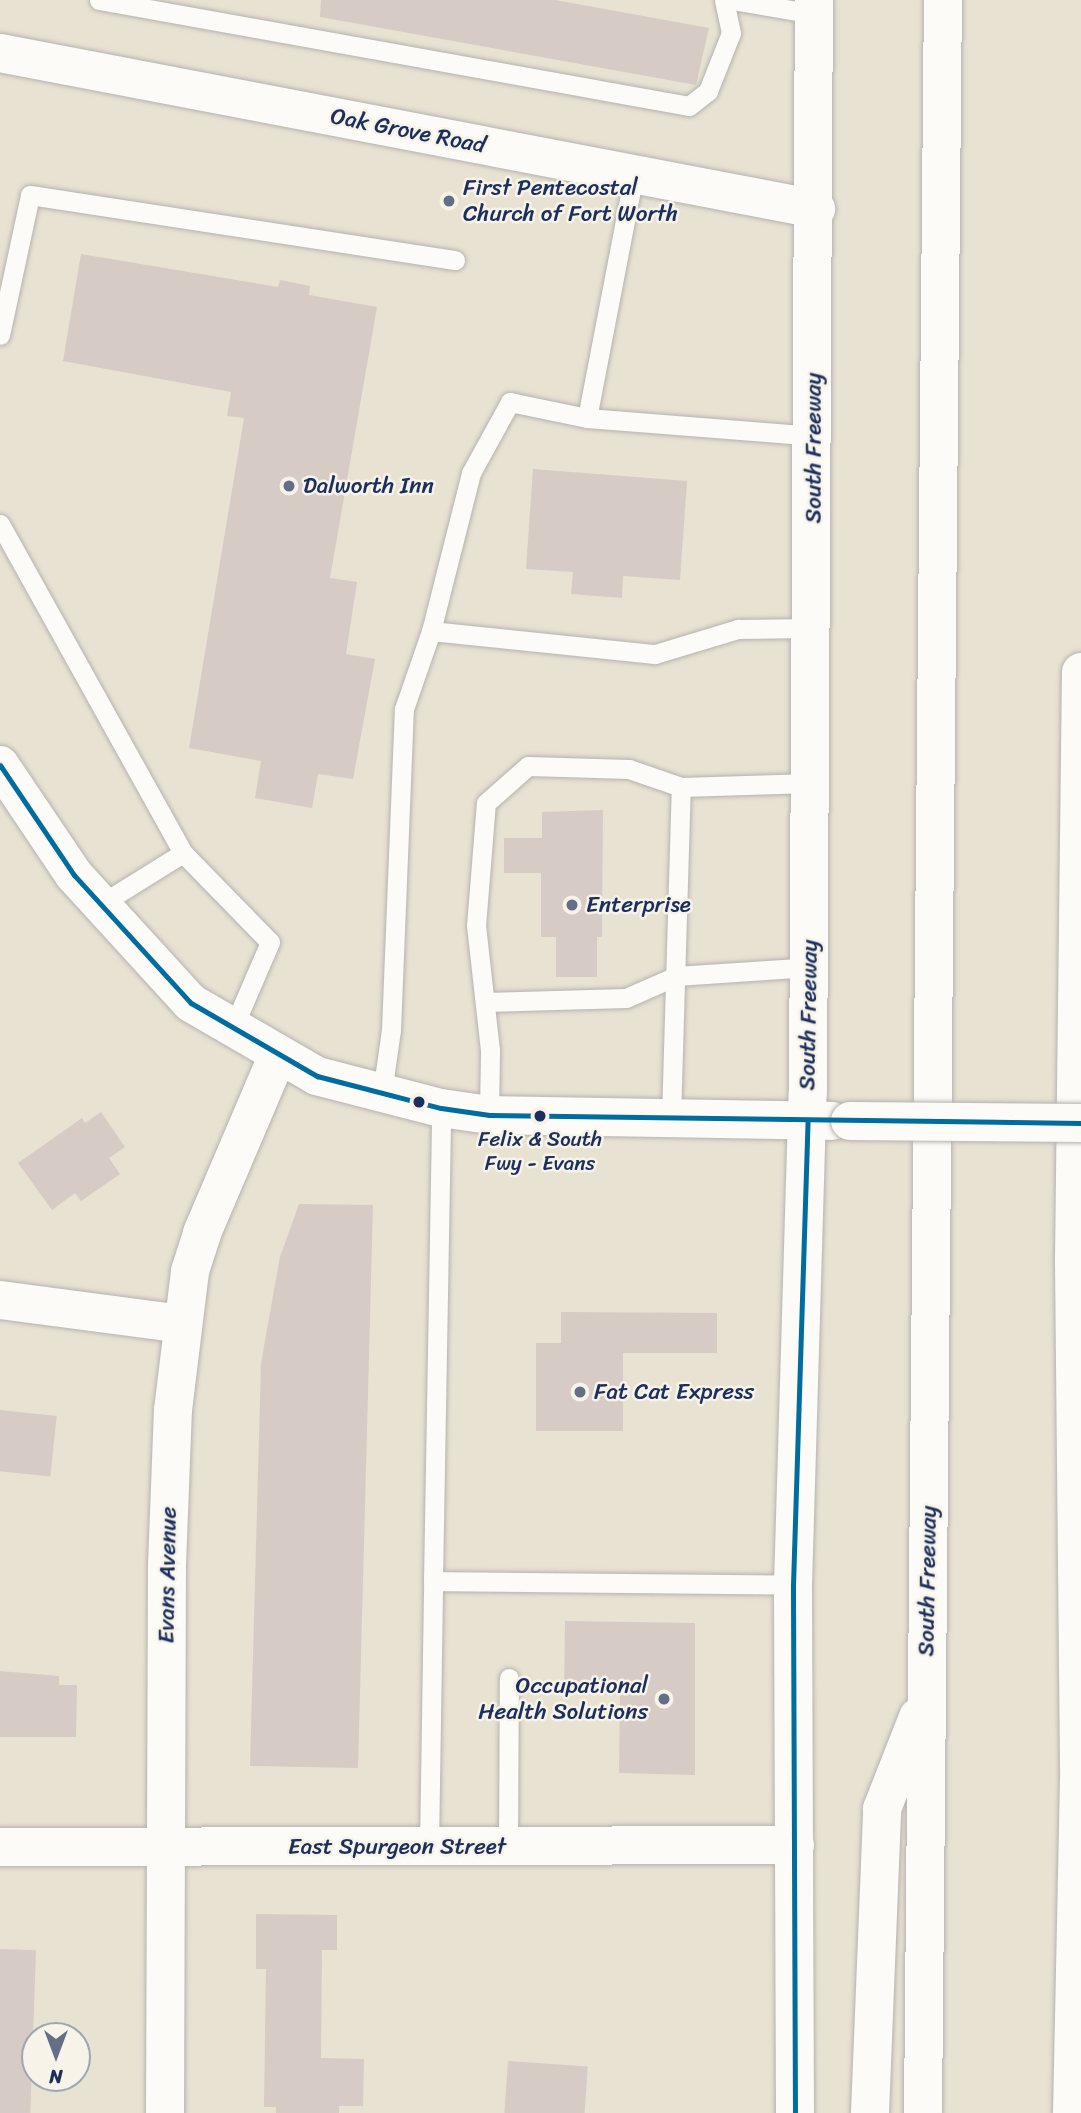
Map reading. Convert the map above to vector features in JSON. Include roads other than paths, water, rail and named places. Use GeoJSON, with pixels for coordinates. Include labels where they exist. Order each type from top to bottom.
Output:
{"type":"FeatureCollection","features":[{"type":"Feature","properties":{"kind":"main road","name":"South Freeway"},"geometry":{"type":"LineString","coordinates":[[923,2113],[943,0]]}},
{"type":"Feature","properties":{"kind":"main road","name":"South Freeway"},"geometry":{"type":"LineString","coordinates":[[794,2113],[793,1585],[808,1121],[816,209],[814,7]]}},
{"type":"Feature","properties":{"kind":"main road","name":"Oak Grove Road"},"geometry":{"type":"LineString","coordinates":[[0,53],[816,209]]}},
{"type":"Feature","properties":{"kind":"main road"},"geometry":{"type":"LineString","coordinates":[[1072,2113],[1080,1768],[1074,1219],[1081,672]]}},
{"type":"Feature","properties":{"kind":"main road"},"geometry":{"type":"LineString","coordinates":[[0,765],[74,875],[191,1003],[317,1076],[441,1108],[489,1115],[1081,1123]]}},
{"type":"Feature","properties":{"kind":"main road","name":"Evans Avenue"},"geometry":{"type":"LineString","coordinates":[[166,2113],[164,1849],[167,1552],[173,1410],[182,1324],[202,1233],[278,1055]]}},
{"type":"Feature","properties":{"kind":"main road"},"geometry":{"type":"LineString","coordinates":[[0,1300],[182,1324]]}},
{"type":"Feature","properties":{"kind":"main road"},"geometry":{"type":"LineString","coordinates":[[870,2113],[882,1809],[927,1696]]}},
{"type":"Feature","properties":{"kind":"main road","name":"East Spurgeon Street"},"geometry":{"type":"LineString","coordinates":[[0,1847],[164,1849],[794,1845]]}},
{"type":"Feature","properties":{"kind":"lane"},"geometry":{"type":"LineString","coordinates":[[99,0],[689,106],[708,91],[731,33],[724,0]]}},
{"type":"Feature","properties":{"kind":"lane"},"geometry":{"type":"LineString","coordinates":[[732,0],[814,7]]}},
{"type":"Feature","properties":{"kind":"lane"},"geometry":{"type":"LineString","coordinates":[[587,418],[634,174]]}},
{"type":"Feature","properties":{"kind":"lane"},"geometry":{"type":"LineString","coordinates":[[0,335],[30,195],[455,260]]}},
{"type":"Feature","properties":{"kind":"lane"},"geometry":{"type":"LineString","coordinates":[[382,1093],[391,1030],[404,709],[431,631],[471,473],[510,402],[587,418],[814,436]]}},
{"type":"Feature","properties":{"kind":"lane"},"geometry":{"type":"LineString","coordinates":[[0,524],[183,853],[270,942],[233,1028]]}},
{"type":"Feature","properties":{"kind":"lane"},"geometry":{"type":"LineString","coordinates":[[431,631],[655,654],[738,629],[813,628]]}},
{"type":"Feature","properties":{"kind":"lane"},"geometry":{"type":"LineString","coordinates":[[489,1115],[485,1002],[477,926],[486,803],[528,766],[629,769],[681,787],[811,783]]}},
{"type":"Feature","properties":{"kind":"lane"},"geometry":{"type":"LineString","coordinates":[[671,1118],[681,787]]}},
{"type":"Feature","properties":{"kind":"lane"},"geometry":{"type":"LineString","coordinates":[[101,904],[183,853]]}},
{"type":"Feature","properties":{"kind":"lane"},"geometry":{"type":"LineString","coordinates":[[485,1002],[626,998],[676,976],[810,967]]}},
{"type":"Feature","properties":{"kind":"lane"},"geometry":{"type":"LineString","coordinates":[[429,1847],[441,1108]]}},
{"type":"Feature","properties":{"kind":"lane"},"geometry":{"type":"LineString","coordinates":[[433,1581],[793,1585]]}},
{"type":"Feature","properties":{"kind":"lane"},"geometry":{"type":"LineString","coordinates":[[508,1847],[509,1678]]}},
{"type":"Feature","properties":{"kind":"place","name":"First Pentecostal Church of Fort Worth"},"geometry":{"type":"Point","coordinates":[449,201]}},
{"type":"Feature","properties":{"kind":"place","name":"Dalworth Inn"},"geometry":{"type":"Point","coordinates":[289,486]}},
{"type":"Feature","properties":{"kind":"place","name":"Enterprise"},"geometry":{"type":"Point","coordinates":[572,905]}},
{"type":"Feature","properties":{"kind":"place","name":"Felix & South Fwy - Evans"},"geometry":{"type":"Point","coordinates":[540,1116]}},
{"type":"Feature","properties":{"kind":"place","name":"Fat Cat Express"},"geometry":{"type":"Point","coordinates":[580,1392]}},
{"type":"Feature","properties":{"kind":"place","name":"Occupational Health Solutions"},"geometry":{"type":"Point","coordinates":[664,1699]}}]}
